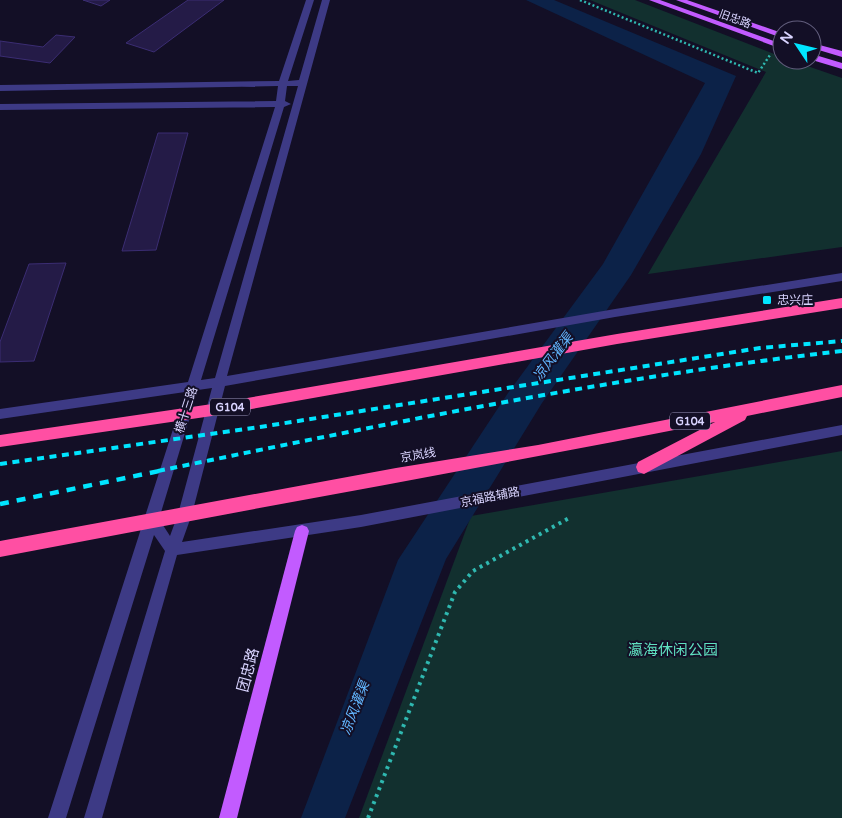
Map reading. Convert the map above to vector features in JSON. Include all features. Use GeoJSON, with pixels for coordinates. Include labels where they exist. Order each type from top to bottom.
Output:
{"type":"FeatureCollection","features":[{"type":"Feature","properties":{"kind":"highway","name":"G104"},"geometry":{"type":"LineString","coordinates":[[0,441],[212,410],[617,339],[842,303]]}},
{"type":"Feature","properties":{"kind":"highway","name":"京岚线"},"geometry":{"type":"LineString","coordinates":[[0,549],[396,475],[538,451],[842,391]]}},
{"type":"Feature","properties":{"kind":"highway"},"geometry":{"type":"LineString","coordinates":[[644,467],[755,408]]}},
{"type":"Feature","properties":{"kind":"main road","name":"旧忠路"},"geometry":{"type":"LineString","coordinates":[[653,0],[772,43]]}},
{"type":"Feature","properties":{"kind":"main road"},"geometry":{"type":"LineString","coordinates":[[680,0],[772,32]]}},
{"type":"Feature","properties":{"kind":"main road"},"geometry":{"type":"LineString","coordinates":[[822,48],[842,54]]}},
{"type":"Feature","properties":{"kind":"main road"},"geometry":{"type":"LineString","coordinates":[[822,59],[842,66]]}},
{"type":"Feature","properties":{"kind":"main road","name":"团忠路"},"geometry":{"type":"LineString","coordinates":[[228,818],[302,531]]}},
{"type":"Feature","properties":{"kind":"street","name":"横十三路"},"geometry":{"type":"LineString","coordinates":[[57,818],[194,386],[280,104],[283,83],[310,0]]}},
{"type":"Feature","properties":{"kind":"street","name":"横十三路"},"geometry":{"type":"LineString","coordinates":[[93,818],[172,550],[185,514],[326,0]]}},
{"type":"Feature","properties":{"kind":"street"},"geometry":{"type":"LineString","coordinates":[[0,88],[303,83]]}},
{"type":"Feature","properties":{"kind":"street"},"geometry":{"type":"LineString","coordinates":[[0,107],[297,103]]}},
{"type":"Feature","properties":{"kind":"street"},"geometry":{"type":"LineString","coordinates":[[0,414],[222,382],[615,313],[842,277]]}},
{"type":"Feature","properties":{"kind":"street","name":"京福路辅路"},"geometry":{"type":"LineString","coordinates":[[172,550],[361,521],[842,430]]}},
{"type":"Feature","properties":{"kind":"street"},"geometry":{"type":"LineString","coordinates":[[152,520],[172,550]]}},
{"type":"Feature","properties":{"kind":"path"},"geometry":{"type":"LineString","coordinates":[[580,0],[758,73],[772,55]]}},
{"type":"Feature","properties":{"kind":"path"},"geometry":{"type":"LineString","coordinates":[[368,818],[455,592],[473,571],[571,517]]}},
{"type":"Feature","properties":{"kind":"green space"},"geometry":{"type":"Polygon","coordinates":[[[590,0],[635,0],[772,53],[772,70],[819,70],[842,78],[842,247],[648,274],[766,72],[590,0]]]}},
{"type":"Feature","properties":{"kind":"green space","name":"瀛海休闲公园"},"geometry":{"type":"Polygon","coordinates":[[[842,451],[842,818],[359,818],[471,516],[842,451]]]}},
{"type":"Feature","properties":{"kind":"water","name":"凉风灌渠"},"geometry":{"type":"Polygon","coordinates":[[[526,0],[554,0],[736,76],[701,154],[631,275],[542,403],[446,559],[345,818],[301,818],[398,560],[508,393],[603,264],[705,83],[526,0]]]}},
{"type":"Feature","properties":{"kind":"building"},"geometry":{"type":"Polygon","coordinates":[[[83,0],[110,0],[101,6],[83,0]]]}},
{"type":"Feature","properties":{"kind":"building"},"geometry":{"type":"Polygon","coordinates":[[[188,0],[224,0],[154,52],[126,43],[188,0]]]}},
{"type":"Feature","properties":{"kind":"building"},"geometry":{"type":"Polygon","coordinates":[[[56,35],[75,37],[50,63],[0,56],[0,41],[43,47],[56,35]]]}},
{"type":"Feature","properties":{"kind":"building"},"geometry":{"type":"Polygon","coordinates":[[[158,133],[188,133],[156,250],[122,251],[158,133]]]}},
{"type":"Feature","properties":{"kind":"building"},"geometry":{"type":"Polygon","coordinates":[[[66,263],[34,361],[0,362],[0,342],[29,264],[66,263]]]}},
{"type":"Feature","properties":{"kind":"railway"},"geometry":{"type":"LineString","coordinates":[[0,464],[260,427],[760,348],[842,341]]}},
{"type":"Feature","properties":{"kind":"railway"},"geometry":{"type":"LineString","coordinates":[[158,471],[414,419],[584,388],[670,374],[842,351]]}},
{"type":"Feature","properties":{"kind":"railway"},"geometry":{"type":"LineString","coordinates":[[0,504],[164,470]]}},
{"type":"Feature","properties":{"kind":"place","name":"忠兴庄"},"geometry":{"type":"Point","coordinates":[767,300]}}]}
